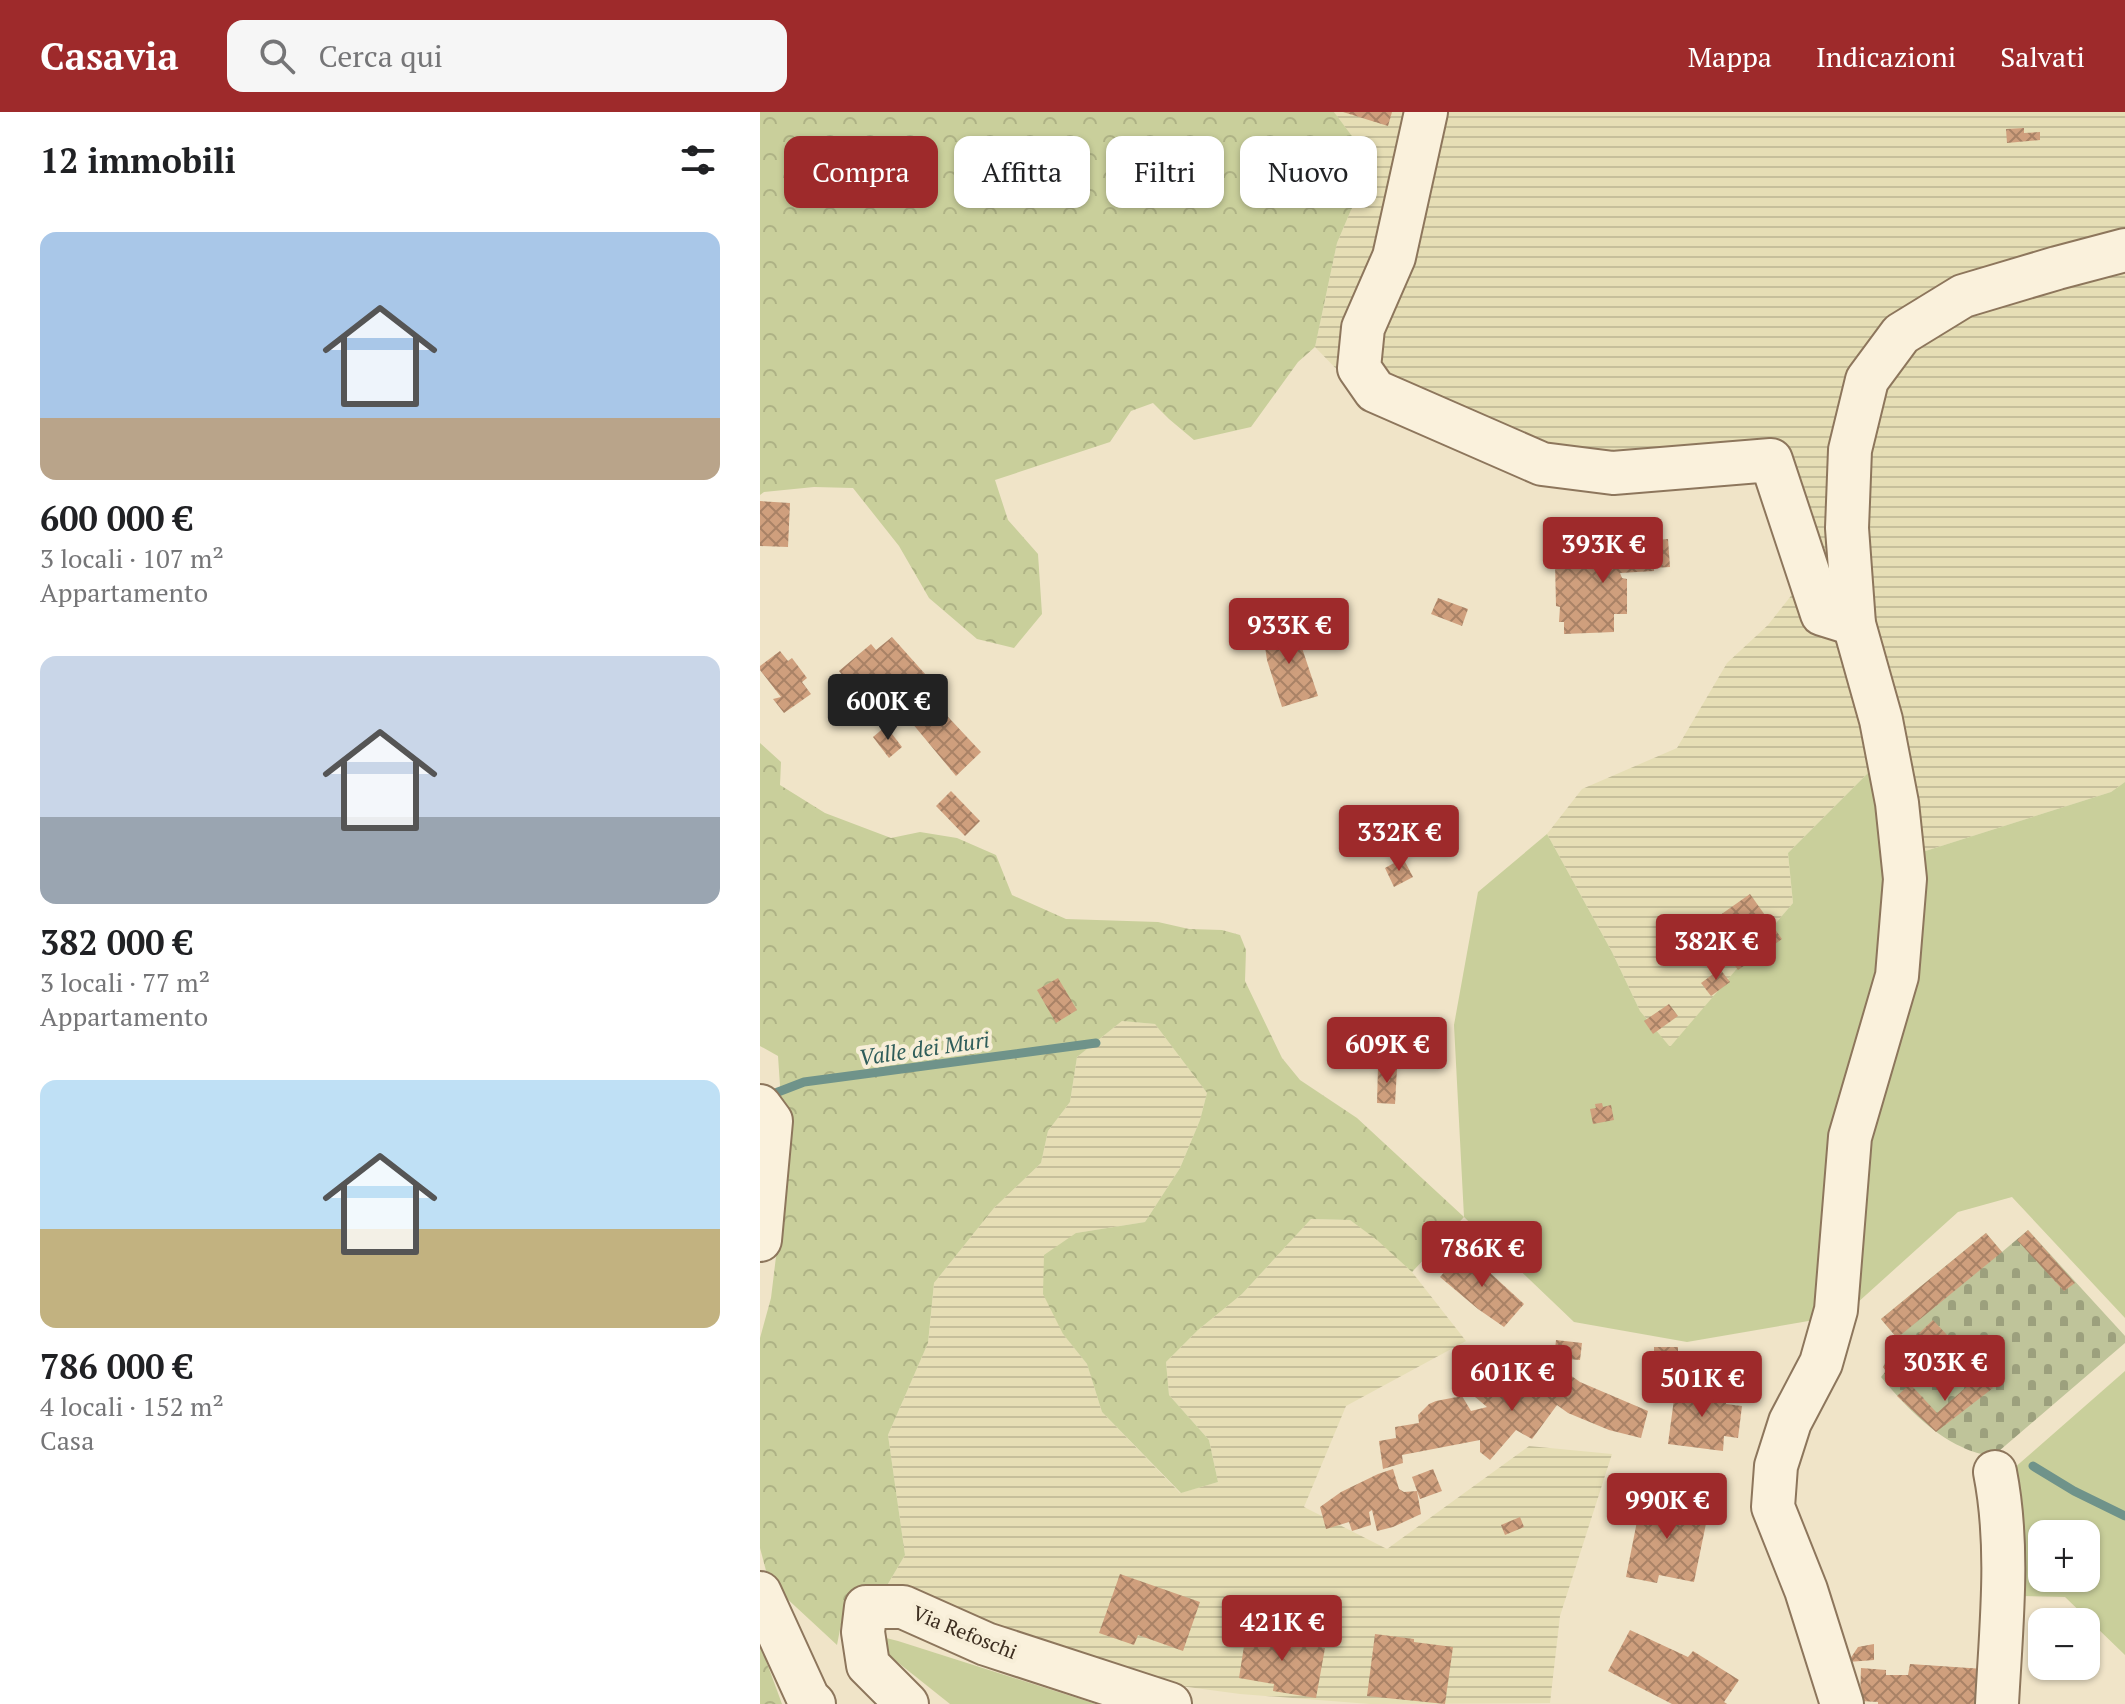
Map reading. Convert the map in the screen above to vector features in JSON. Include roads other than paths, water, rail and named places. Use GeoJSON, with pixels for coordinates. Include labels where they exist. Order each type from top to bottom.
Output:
{"type":"FeatureCollection","features":[{"type":"Feature","properties":{"kind":"street"},"geometry":{"type":"LineString","coordinates":[[1426,112],[1394,257],[1363,328],[1359,368],[1375,391],[1542,464],[1613,473],[1771,460],[1822,614],[1854,624]]}},
{"type":"Feature","properties":{"kind":"street"},"geometry":{"type":"LineString","coordinates":[[1842,1704],[1806,1590],[1773,1507],[1776,1466],[1790,1422],[1821,1363],[1836,1310],[1850,1137],[1897,976],[1901,935],[1905,879],[1897,803],[1881,720],[1854,624],[1847,528],[1850,450],[1867,380],[1901,334],[1963,296],[2125,250]]}},
{"type":"Feature","properties":{"kind":"street"},"geometry":{"type":"LineString","coordinates":[[760,1106],[771,1121],[760,1240]]}},
{"type":"Feature","properties":{"kind":"street"},"geometry":{"type":"LineString","coordinates":[[1995,1472],[2000,1497],[2004,1582],[1997,1704]]}},
{"type":"Feature","properties":{"kind":"street"},"geometry":{"type":"LineString","coordinates":[[760,1593],[808,1698],[814,1704]]}},
{"type":"Feature","properties":{"kind":"street","name":"Via Refoschi"},"geometry":{"type":"LineString","coordinates":[[907,1704],[868,1665],[863,1632],[866,1607],[903,1607],[986,1644],[1170,1704]]}},
{"type":"Feature","properties":{"kind":"waterway","name":"Valle dei Muri"},"geometry":{"type":"LineString","coordinates":[[765,1097],[804,1082],[1096,1043]]}},
{"type":"Feature","properties":{"kind":"waterway"},"geometry":{"type":"LineString","coordinates":[[2033,1466],[2125,1516]]}}]}
